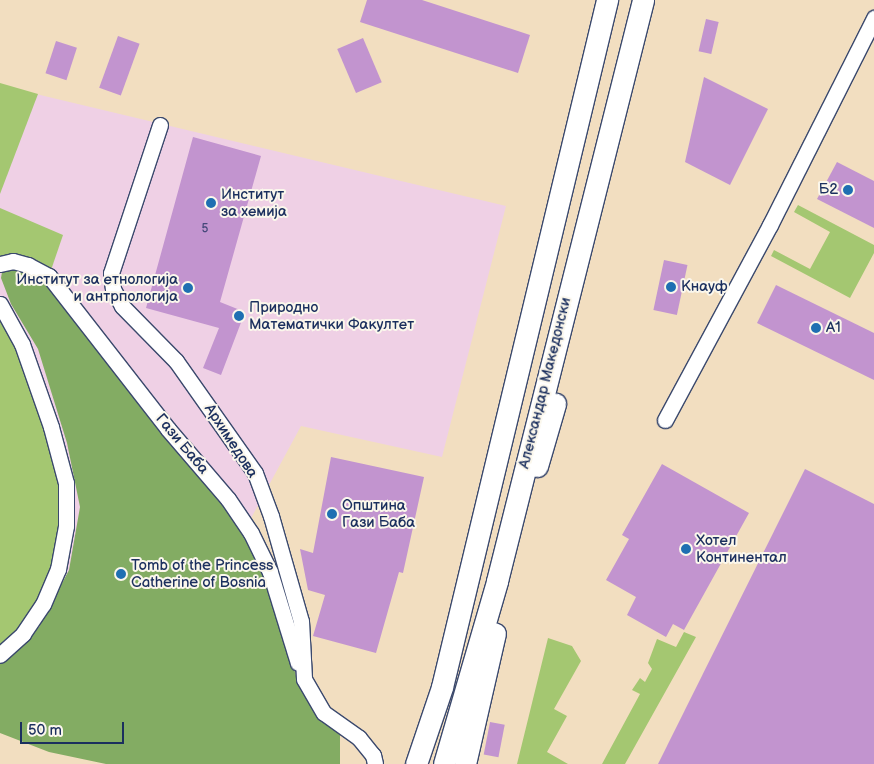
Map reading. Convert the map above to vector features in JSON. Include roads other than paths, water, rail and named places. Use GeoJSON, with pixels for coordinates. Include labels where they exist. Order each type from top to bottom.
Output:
{"type":"FeatureCollection","features":[{"type":"Feature","properties":{"kind":"street","name":"Александар Македонски"},"geometry":{"type":"LineString","coordinates":[[416,764],[442,687],[607,0]]}},
{"type":"Feature","properties":{"kind":"street"},"geometry":{"type":"LineString","coordinates":[[444,764],[497,581],[513,515],[532,480],[548,430],[630,100],[631,46],[642,0]]}},
{"type":"Feature","properties":{"kind":"street"},"geometry":{"type":"LineString","coordinates":[[665,420],[766,234],[874,18]]}},
{"type":"Feature","properties":{"kind":"street","name":"Архимедова"},"geometry":{"type":"LineString","coordinates":[[160,125],[111,273],[113,289],[122,306],[176,361],[255,473],[271,516],[301,621],[304,679],[324,713],[359,738],[373,755],[375,764]]}},
{"type":"Feature","properties":{"kind":"street","name":"Гази Баба"},"geometry":{"type":"LineString","coordinates":[[0,264],[13,261],[28,264],[48,276],[168,429],[228,499],[251,533],[270,572],[304,679]]}},
{"type":"Feature","properties":{"kind":"street"},"geometry":{"type":"LineString","coordinates":[[0,304],[22,344],[51,427],[66,483],[66,526],[58,569],[43,604],[22,634],[0,655]]}},
{"type":"Feature","properties":{"kind":"street"},"geometry":{"type":"LineString","coordinates":[[465,764],[498,618],[497,581]]}},
{"type":"Feature","properties":{"kind":"place","name":"Б2"},"geometry":{"type":"Point","coordinates":[848,190]}},
{"type":"Feature","properties":{"kind":"place","name":"Институт за хемија"},"geometry":{"type":"Point","coordinates":[211,203]}},
{"type":"Feature","properties":{"kind":"place","name":"Кнауф"},"geometry":{"type":"Point","coordinates":[671,287]}},
{"type":"Feature","properties":{"kind":"place","name":"Институт за етнологија и антрпологија"},"geometry":{"type":"Point","coordinates":[188,288]}},
{"type":"Feature","properties":{"kind":"place","name":"Природно Математички Факултет"},"geometry":{"type":"Point","coordinates":[239,316]}},
{"type":"Feature","properties":{"kind":"place","name":"А1"},"geometry":{"type":"Point","coordinates":[816,328]}},
{"type":"Feature","properties":{"kind":"place","name":"Општина Гази Баба"},"geometry":{"type":"Point","coordinates":[332,514]}},
{"type":"Feature","properties":{"kind":"place","name":"Хотел Континентал"},"geometry":{"type":"Point","coordinates":[686,549]}},
{"type":"Feature","properties":{"kind":"place","name":"Tomb of the Princess Catherine of Bosnia"},"geometry":{"type":"Point","coordinates":[121,574]}}]}
